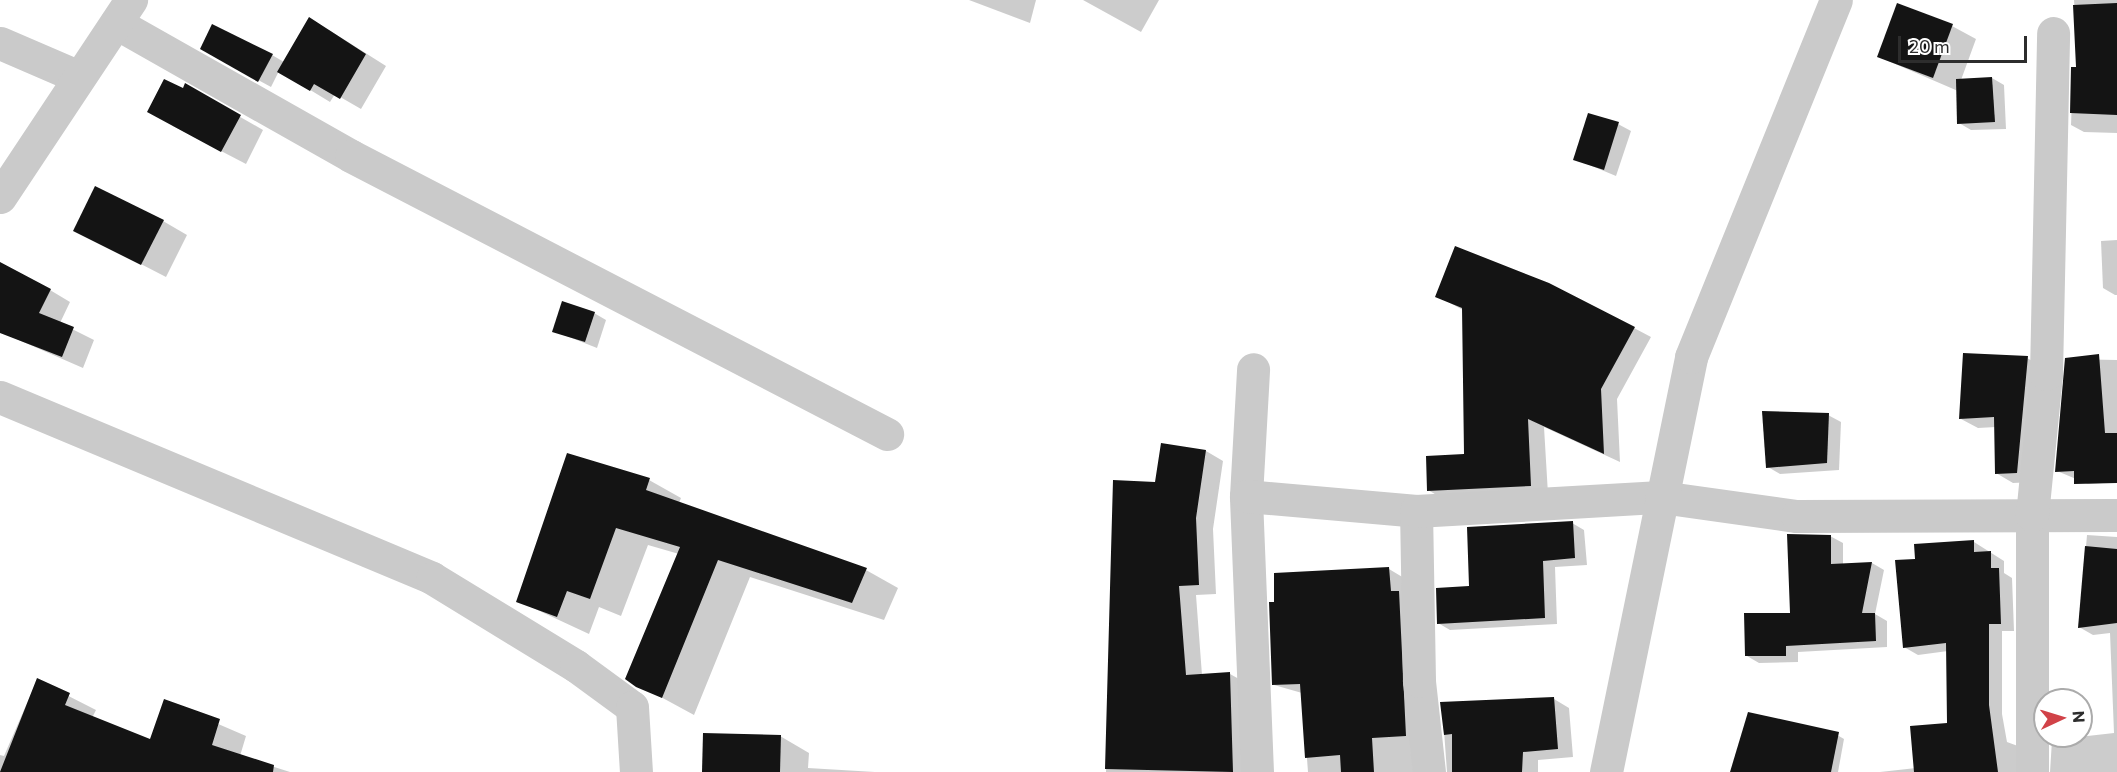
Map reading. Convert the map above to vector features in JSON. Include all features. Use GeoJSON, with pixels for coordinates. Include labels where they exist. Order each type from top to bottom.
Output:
{"type":"FeatureCollection","features":[{"type":"Feature","properties":{"kind":"street"},"geometry":{"type":"LineString","coordinates":[[1606,772],[1690,357],[1836,0]]}},
{"type":"Feature","properties":{"kind":"street"},"geometry":{"type":"LineString","coordinates":[[0,197],[124,11],[361,161],[887,434]]}},
{"type":"Feature","properties":{"kind":"street"},"geometry":{"type":"LineString","coordinates":[[2032,772],[2032,515],[2046,374],[2053,33]]}},
{"type":"Feature","properties":{"kind":"street"},"geometry":{"type":"LineString","coordinates":[[0,43],[79,77]]}},
{"type":"Feature","properties":{"kind":"street"},"geometry":{"type":"LineString","coordinates":[[1253,369],[1246,496],[1257,772]]}},
{"type":"Feature","properties":{"kind":"street"},"geometry":{"type":"LineString","coordinates":[[0,397],[432,578],[632,707],[636,772]]}},
{"type":"Feature","properties":{"kind":"street"},"geometry":{"type":"LineString","coordinates":[[1246,496],[1416,511],[1661,497],[1797,516],[2117,515]]}},
{"type":"Feature","properties":{"kind":"street"},"geometry":{"type":"LineString","coordinates":[[1416,511],[1419,681],[1429,772]]}},
{"type":"Feature","properties":{"kind":"building"},"geometry":{"type":"Polygon","coordinates":[[[1897,3],[1953,24],[1933,78],[1877,57],[1897,3]]]}},
{"type":"Feature","properties":{"kind":"building"},"geometry":{"type":"Polygon","coordinates":[[[2117,3],[2117,115],[2070,113],[2071,67],[2076,67],[2073,5],[2117,3]]]}},
{"type":"Feature","properties":{"kind":"building"},"geometry":{"type":"Polygon","coordinates":[[[309,17],[366,54],[340,99],[314,84],[310,91],[277,72],[309,17]]]}},
{"type":"Feature","properties":{"kind":"building"},"geometry":{"type":"Polygon","coordinates":[[[212,24],[273,54],[258,82],[200,49],[212,24]]]}},
{"type":"Feature","properties":{"kind":"building"},"geometry":{"type":"Polygon","coordinates":[[[1992,77],[1995,122],[1957,124],[1956,79],[1992,77]]]}},
{"type":"Feature","properties":{"kind":"building"},"geometry":{"type":"Polygon","coordinates":[[[164,79],[183,88],[185,83],[241,115],[221,152],[147,112],[164,79]]]}},
{"type":"Feature","properties":{"kind":"building"},"geometry":{"type":"Polygon","coordinates":[[[1588,113],[1619,122],[1604,170],[1573,160],[1588,113]]]}},
{"type":"Feature","properties":{"kind":"building"},"geometry":{"type":"Polygon","coordinates":[[[95,186],[164,220],[141,265],[73,231],[95,186]]]}},
{"type":"Feature","properties":{"kind":"building"},"geometry":{"type":"Polygon","coordinates":[[[1455,246],[1549,283],[1635,327],[1601,389],[1604,454],[1528,419],[1531,486],[1427,491],[1426,456],[1464,454],[1462,308],[1435,297],[1455,246]]]}},
{"type":"Feature","properties":{"kind":"building"},"geometry":{"type":"Polygon","coordinates":[[[0,262],[51,289],[39,313],[74,327],[62,357],[0,333],[0,262]]]}},
{"type":"Feature","properties":{"kind":"building"},"geometry":{"type":"Polygon","coordinates":[[[562,301],[595,312],[585,342],[552,332],[562,301]]]}},
{"type":"Feature","properties":{"kind":"building"},"geometry":{"type":"Polygon","coordinates":[[[1963,353],[2028,356],[2017,473],[1995,474],[1994,417],[1959,419],[1963,353]]]}},
{"type":"Feature","properties":{"kind":"building"},"geometry":{"type":"Polygon","coordinates":[[[2099,354],[2105,433],[2117,433],[2117,483],[2074,484],[2074,471],[2055,472],[2065,358],[2099,354]]]}},
{"type":"Feature","properties":{"kind":"building"},"geometry":{"type":"Polygon","coordinates":[[[1762,411],[1829,413],[1827,463],[1766,468],[1762,411]]]}},
{"type":"Feature","properties":{"kind":"building"},"geometry":{"type":"Polygon","coordinates":[[[1161,443],[1206,450],[1196,518],[1199,585],[1179,586],[1186,675],[1230,672],[1233,772],[1105,769],[1113,480],[1155,482],[1161,443]]]}},
{"type":"Feature","properties":{"kind":"building"},"geometry":{"type":"Polygon","coordinates":[[[567,453],[650,478],[646,490],[867,568],[852,603],[718,560],[662,698],[636,687],[625,679],[680,547],[616,528],[590,599],[567,591],[557,617],[516,602],[567,453]]]}},
{"type":"Feature","properties":{"kind":"building"},"geometry":{"type":"Polygon","coordinates":[[[1573,521],[1575,558],[1543,561],[1545,618],[1437,624],[1436,588],[1469,586],[1467,527],[1573,521]]]}},
{"type":"Feature","properties":{"kind":"building"},"geometry":{"type":"Polygon","coordinates":[[[1787,534],[1831,535],[1831,564],[1872,562],[1862,613],[1875,613],[1876,641],[1786,646],[1786,656],[1745,656],[1744,613],[1790,613],[1787,534]]]}},
{"type":"Feature","properties":{"kind":"building"},"geometry":{"type":"Polygon","coordinates":[[[1974,540],[1974,552],[1991,551],[1991,568],[1999,568],[2001,624],[1989,624],[1989,705],[1998,772],[1914,772],[1910,726],[1947,723],[1946,643],[1903,648],[1895,560],[1915,559],[1914,544],[1974,540]]]}},
{"type":"Feature","properties":{"kind":"building"},"geometry":{"type":"Polygon","coordinates":[[[2085,546],[2117,549],[2117,623],[2078,628],[2085,546]]]}},
{"type":"Feature","properties":{"kind":"building"},"geometry":{"type":"Polygon","coordinates":[[[1389,567],[1391,591],[1399,591],[1406,736],[1372,738],[1374,772],[1341,772],[1340,755],[1305,758],[1300,684],[1272,685],[1269,602],[1274,602],[1274,573],[1389,567]]]}},
{"type":"Feature","properties":{"kind":"building"},"geometry":{"type":"Polygon","coordinates":[[[37,678],[70,693],[65,705],[150,739],[164,699],[220,719],[212,745],[274,765],[273,772],[0,772],[37,678]]]}},
{"type":"Feature","properties":{"kind":"building"},"geometry":{"type":"Polygon","coordinates":[[[1554,697],[1558,749],[1523,752],[1522,772],[1452,772],[1452,734],[1444,735],[1440,702],[1554,697]]]}},
{"type":"Feature","properties":{"kind":"building"},"geometry":{"type":"Polygon","coordinates":[[[1748,712],[1839,732],[1831,772],[1730,772],[1748,712]]]}},
{"type":"Feature","properties":{"kind":"building"},"geometry":{"type":"Polygon","coordinates":[[[703,733],[781,735],[780,772],[702,772],[703,733]]]}}]}
